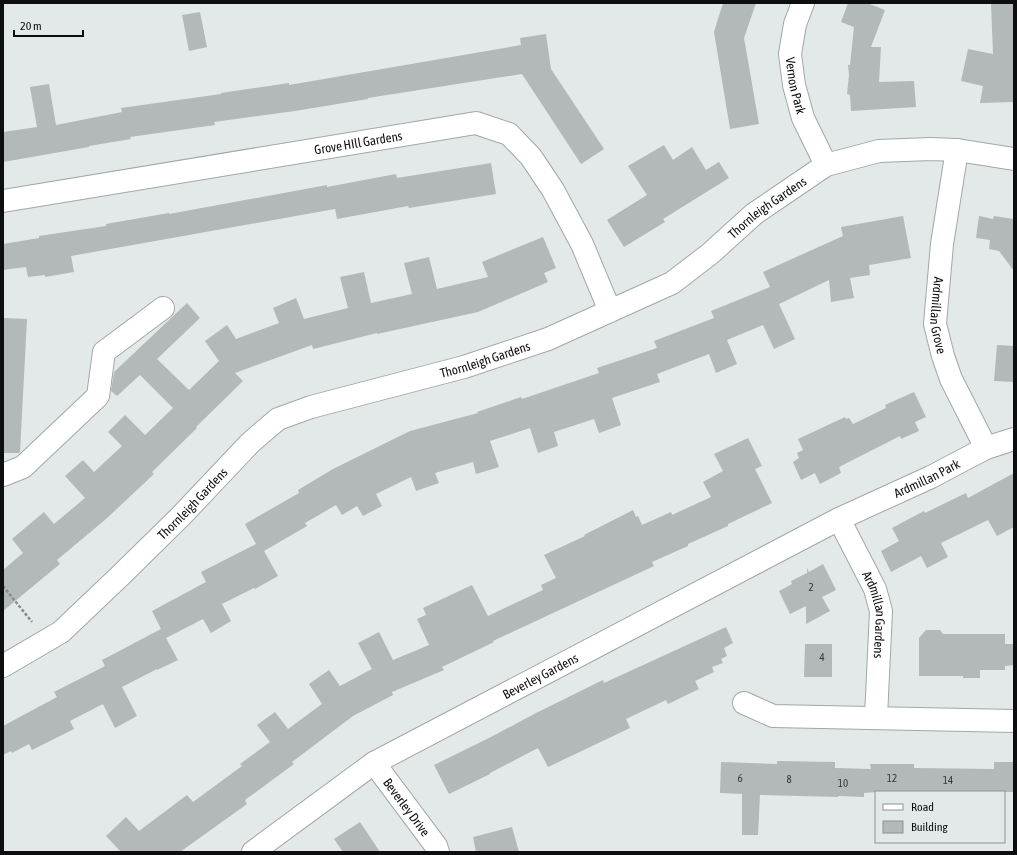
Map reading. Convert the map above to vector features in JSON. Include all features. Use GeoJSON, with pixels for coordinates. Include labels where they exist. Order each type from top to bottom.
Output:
{"type":"FeatureCollection","features":[{"type":"Feature","properties":{"kind":"street","name":"Vernon Park"},"geometry":{"type":"LineString","coordinates":[[803,3],[795,24],[790,54],[794,85],[803,118],[826,165]]}},
{"type":"Feature","properties":{"kind":"street","name":"Grove HIll Gardens"},"geometry":{"type":"LineString","coordinates":[[3,201],[476,123],[509,134],[531,157],[553,190],[582,244],[610,310]]}},
{"type":"Feature","properties":{"kind":"street","name":"Thornleigh Gardens"},"geometry":{"type":"LineString","coordinates":[[3,666],[61,632],[121,575],[250,444],[278,419],[311,407],[464,367],[548,339],[672,282],[711,253],[754,214],[826,165],[879,151],[931,149],[957,150],[1014,159]]}},
{"type":"Feature","properties":{"kind":"street","name":"Ardmillan Grove"},"geometry":{"type":"LineString","coordinates":[[957,150],[942,244],[935,324],[943,356],[951,379],[986,448]]}},
{"type":"Feature","properties":{"kind":"street"},"geometry":{"type":"LineString","coordinates":[[3,475],[23,466],[98,396],[104,352],[164,308]]}},
{"type":"Feature","properties":{"kind":"street","name":"Ardmillan Park"},"geometry":{"type":"LineString","coordinates":[[839,519],[931,477],[986,448],[1014,439]]}},
{"type":"Feature","properties":{"kind":"street","name":"Ardmillan Gardens"},"geometry":{"type":"LineString","coordinates":[[839,519],[875,589],[881,611],[876,717]]}},
{"type":"Feature","properties":{"kind":"street","name":"Beverley Gardens"},"geometry":{"type":"LineString","coordinates":[[253,852],[374,763],[839,519]]}},
{"type":"Feature","properties":{"kind":"street"},"geometry":{"type":"LineString","coordinates":[[744,703],[773,716],[1014,721]]}},
{"type":"Feature","properties":{"kind":"street","name":"Beverley Drive"},"geometry":{"type":"LineString","coordinates":[[374,763],[413,814],[436,846],[438,852]]}},
{"type":"Feature","properties":{"kind":"path"},"geometry":{"type":"LineString","coordinates":[[3,586],[47,641]]}},
{"type":"Feature","properties":{"kind":"building"},"geometry":{"type":"Polygon","coordinates":[[[723,3],[756,3],[744,38],[759,124],[730,129],[714,32],[723,3]]]}},
{"type":"Feature","properties":{"kind":"building"},"geometry":{"type":"Polygon","coordinates":[[[848,3],[867,3],[885,10],[871,47],[881,47],[879,82],[914,81],[916,107],[851,111],[850,95],[847,94],[849,75],[848,65],[850,65],[854,27],[841,22],[848,3]]]}},
{"type":"Feature","properties":{"kind":"building"},"geometry":{"type":"Polygon","coordinates":[[[1014,3],[1014,102],[980,103],[983,86],[961,81],[968,49],[993,54],[991,4],[1014,3]]]}},
{"type":"Feature","properties":{"kind":"building"},"geometry":{"type":"Polygon","coordinates":[[[200,12],[207,47],[189,51],[182,15],[200,12]]]}},
{"type":"Feature","properties":{"kind":"building"},"geometry":{"type":"Polygon","coordinates":[[[546,34],[551,69],[604,149],[581,164],[522,74],[295,111],[214,122],[215,125],[130,137],[131,139],[3,162],[3,132],[37,127],[30,87],[49,84],[56,125],[122,112],[121,108],[289,83],[289,85],[521,45],[520,38],[546,34]]]}},
{"type":"Feature","properties":{"kind":"building"},"geometry":{"type":"Polygon","coordinates":[[[664,145],[673,160],[692,147],[706,170],[719,162],[729,178],[663,219],[665,222],[624,247],[607,220],[647,195],[628,166],[664,145]]]}},
{"type":"Feature","properties":{"kind":"building"},"geometry":{"type":"Polygon","coordinates":[[[491,163],[496,194],[409,208],[408,206],[337,219],[335,209],[71,256],[74,272],[45,277],[45,275],[28,277],[26,267],[3,270],[3,244],[39,238],[39,236],[106,226],[106,224],[327,185],[327,187],[396,174],[397,178],[491,163]]]}},
{"type":"Feature","properties":{"kind":"building"},"geometry":{"type":"Polygon","coordinates":[[[903,216],[911,258],[869,265],[870,275],[850,278],[854,298],[831,302],[829,280],[779,304],[795,339],[774,349],[763,325],[727,340],[737,364],[716,373],[709,354],[657,374],[660,382],[612,398],[621,425],[599,433],[594,419],[554,432],[558,446],[538,453],[530,428],[490,441],[499,467],[476,474],[473,462],[435,473],[439,483],[416,491],[411,477],[376,494],[382,506],[363,516],[357,506],[342,515],[336,505],[305,523],[307,526],[264,551],[278,576],[255,589],[254,588],[222,604],[231,621],[211,633],[203,619],[166,638],[178,660],[122,687],[137,716],[115,728],[103,704],[70,721],[74,729],[32,750],[29,744],[12,753],[11,751],[3,755],[3,726],[57,697],[54,692],[105,666],[102,660],[161,629],[152,611],[206,582],[201,572],[256,544],[245,524],[299,493],[298,490],[333,469],[410,431],[478,413],[477,412],[521,397],[522,399],[599,373],[597,368],[657,348],[654,341],[714,318],[711,311],[770,287],[763,272],[843,236],[841,227],[903,216]]]}},
{"type":"Feature","properties":{"kind":"building"},"geometry":{"type":"Polygon","coordinates":[[[979,216],[993,219],[994,216],[1014,219],[1014,271],[999,251],[989,249],[990,240],[976,238],[979,216]]]}},
{"type":"Feature","properties":{"kind":"building"},"geometry":{"type":"Polygon","coordinates":[[[543,237],[556,268],[544,273],[548,282],[478,312],[377,333],[313,349],[312,345],[235,373],[243,381],[152,472],[154,474],[106,519],[57,560],[60,564],[3,611],[3,570],[23,553],[12,539],[44,512],[54,524],[85,498],[65,476],[83,460],[94,472],[122,446],[108,432],[125,415],[145,435],[173,408],[140,375],[117,396],[111,391],[114,372],[187,303],[200,318],[157,359],[189,390],[219,361],[205,341],[227,325],[236,339],[279,323],[273,308],[296,298],[304,319],[348,308],[340,277],[364,272],[371,303],[412,294],[404,263],[429,257],[437,289],[488,277],[482,262],[543,237]]]}},
{"type":"Feature","properties":{"kind":"building"},"geometry":{"type":"Polygon","coordinates":[[[3,318],[27,319],[19,453],[3,453],[3,318]]]}},
{"type":"Feature","properties":{"kind":"building"},"geometry":{"type":"Polygon","coordinates":[[[997,345],[1014,346],[1014,382],[994,381],[997,345]]]}},
{"type":"Feature","properties":{"kind":"building"},"geometry":{"type":"Polygon","coordinates":[[[914,392],[926,417],[915,422],[919,431],[901,439],[900,436],[839,467],[841,473],[820,484],[815,473],[801,480],[793,462],[799,458],[797,453],[803,450],[798,439],[845,417],[846,419],[849,418],[853,424],[886,408],[885,405],[914,392]]]}},
{"type":"Feature","properties":{"kind":"building"},"geometry":{"type":"Polygon","coordinates":[[[748,438],[762,466],[755,469],[772,503],[728,524],[728,526],[688,544],[688,546],[652,562],[654,566],[493,641],[494,642],[442,667],[444,670],[392,692],[393,695],[353,716],[292,762],[294,764],[245,800],[247,804],[180,852],[121,852],[106,836],[126,817],[139,831],[187,795],[193,802],[242,766],[240,764],[270,742],[257,725],[275,712],[288,729],[322,704],[309,684],[329,670],[340,686],[372,669],[358,643],[379,632],[393,660],[429,645],[417,619],[426,615],[423,608],[472,585],[488,616],[543,590],[541,585],[556,578],[544,555],[585,536],[584,535],[633,510],[636,517],[638,516],[642,525],[671,512],[672,515],[711,497],[703,482],[723,471],[714,454],[748,438]]]}},
{"type":"Feature","properties":{"kind":"building"},"geometry":{"type":"Polygon","coordinates":[[[1014,473],[1014,527],[997,536],[988,520],[941,543],[948,557],[927,568],[921,556],[891,572],[881,551],[899,541],[892,528],[924,511],[925,513],[966,493],[968,498],[1014,473]]]}},
{"type":"Feature","properties":{"kind":"building"},"geometry":{"type":"Polygon","coordinates":[[[823,564],[836,590],[822,597],[830,611],[806,624],[806,606],[790,614],[779,591],[792,584],[791,581],[807,573],[807,568],[809,572],[823,564]]]}},
{"type":"Feature","properties":{"kind":"building"},"geometry":{"type":"Polygon","coordinates":[[[726,627],[733,643],[724,648],[727,656],[721,659],[723,663],[712,667],[714,672],[695,681],[699,689],[668,704],[666,700],[626,719],[630,728],[548,767],[538,748],[449,794],[434,765],[603,680],[604,683],[726,627]]]}},
{"type":"Feature","properties":{"kind":"building"},"geometry":{"type":"Polygon","coordinates":[[[926,630],[940,630],[943,634],[1005,634],[1005,644],[1014,644],[1014,665],[1005,666],[1005,670],[980,670],[980,678],[963,678],[963,676],[919,676],[919,638],[926,630]]]}},
{"type":"Feature","properties":{"kind":"building"},"geometry":{"type":"Polygon","coordinates":[[[805,644],[832,644],[832,677],[804,677],[805,644]]]}},
{"type":"Feature","properties":{"kind":"building"},"geometry":{"type":"Polygon","coordinates":[[[777,761],[835,762],[835,768],[871,769],[870,764],[914,764],[914,768],[994,769],[994,762],[1014,762],[1014,792],[875,791],[864,793],[864,797],[760,795],[758,835],[742,835],[742,794],[720,793],[721,762],[777,764],[777,761]]]}},
{"type":"Feature","properties":{"kind":"building"},"geometry":{"type":"Polygon","coordinates":[[[360,822],[380,852],[343,852],[334,839],[360,822]]]}},
{"type":"Feature","properties":{"kind":"building"},"geometry":{"type":"Polygon","coordinates":[[[512,827],[519,852],[476,852],[473,837],[512,827]]]}}]}
